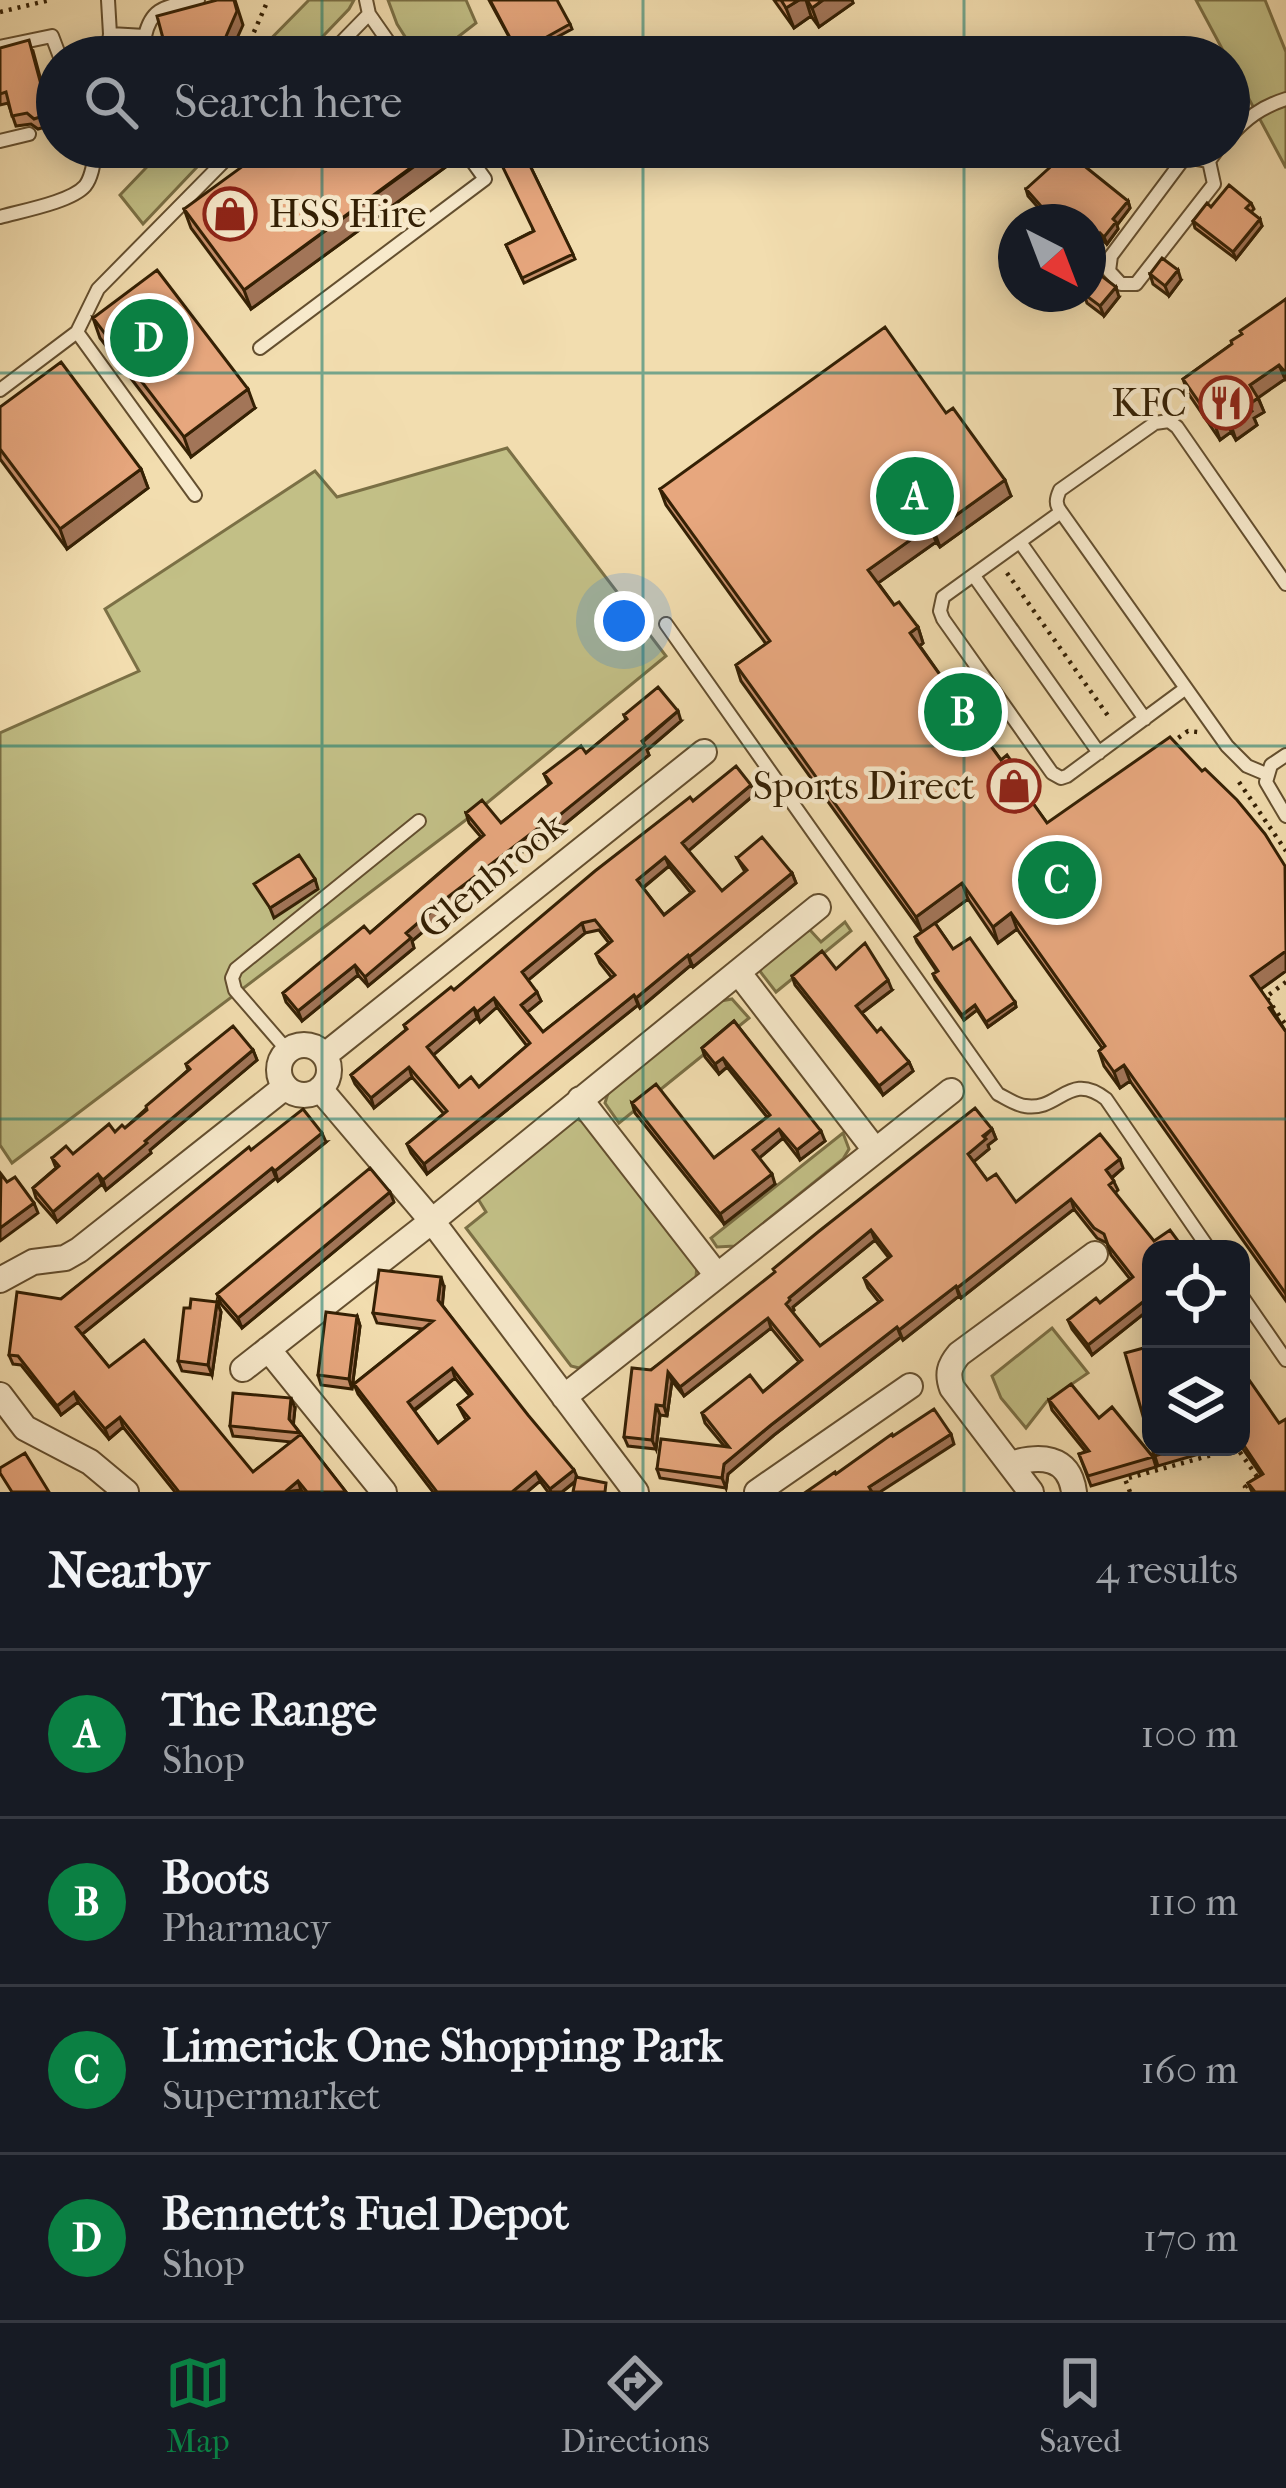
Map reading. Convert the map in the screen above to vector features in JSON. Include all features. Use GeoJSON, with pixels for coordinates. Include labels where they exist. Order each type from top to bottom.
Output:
{"type":"FeatureCollection","features":[{"type":"Feature","properties":{"kind":"street","name":"Glenbrook"},"geometry":{"type":"LineString","coordinates":[[325,1055],[704,752]]}},
{"type":"Feature","properties":{"kind":"street"},"geometry":{"type":"LineString","coordinates":[[243,1369],[818,907]]}},
{"type":"Feature","properties":{"kind":"street"},"geometry":{"type":"LineString","coordinates":[[738,972],[875,1150]]}},
{"type":"Feature","properties":{"kind":"street"},"geometry":{"type":"LineString","coordinates":[[302,1044],[325,1055],[328,1076],[320,1089],[298,1095],[285,1087],[278,1072],[287,1050],[302,1044]]}},
{"type":"Feature","properties":{"kind":"street"},"geometry":{"type":"LineString","coordinates":[[0,1280],[33,1262],[65,1258],[79,1250],[285,1087]]}},
{"type":"Feature","properties":{"kind":"street"},"geometry":{"type":"LineString","coordinates":[[320,1089],[432,1221],[636,1492]]}},
{"type":"Feature","properties":{"kind":"street"},"geometry":{"type":"LineString","coordinates":[[565,1396],[951,1091]]}},
{"type":"Feature","properties":{"kind":"street"},"geometry":{"type":"LineString","coordinates":[[580,1099],[716,1274]]}},
{"type":"Feature","properties":{"kind":"street"},"geometry":{"type":"LineString","coordinates":[[1031,1492],[952,1388],[950,1364],[1095,1254]]}},
{"type":"Feature","properties":{"kind":"street"},"geometry":{"type":"LineString","coordinates":[[268,1348],[384,1492]]}},
{"type":"Feature","properties":{"kind":"street"},"geometry":{"type":"LineString","coordinates":[[757,1492],[910,1386]]}},
{"type":"Feature","properties":{"kind":"street"},"geometry":{"type":"LineString","coordinates":[[0,1396],[25,1428],[90,1462],[127,1492]]}},
{"type":"Feature","properties":{"kind":"street"},"geometry":{"type":"LineString","coordinates":[[1010,1464],[1031,1458],[1052,1461],[1070,1474],[1074,1492]]}},
{"type":"Feature","properties":{"kind":"lane"},"geometry":{"type":"LineString","coordinates":[[108,0],[110,34],[145,36],[149,19],[158,10],[198,0]]}},
{"type":"Feature","properties":{"kind":"lane"},"geometry":{"type":"LineString","coordinates":[[344,36],[367,7],[386,36]]}},
{"type":"Feature","properties":{"kind":"lane"},"geometry":{"type":"LineString","coordinates":[[0,47],[36,39]]}},
{"type":"Feature","properties":{"kind":"lane"},"geometry":{"type":"LineString","coordinates":[[1250,115],[1286,99]]}},
{"type":"Feature","properties":{"kind":"lane"},"geometry":{"type":"LineString","coordinates":[[0,141],[29,134]]}},
{"type":"Feature","properties":{"kind":"lane"},"geometry":{"type":"LineString","coordinates":[[0,217],[65,197],[85,186],[92,168]]}},
{"type":"Feature","properties":{"kind":"lane"},"geometry":{"type":"LineString","coordinates":[[0,390],[77,332],[98,289],[217,168]]}},
{"type":"Feature","properties":{"kind":"lane"},"geometry":{"type":"LineString","coordinates":[[260,348],[484,179],[476,168]]}},
{"type":"Feature","properties":{"kind":"lane"},"geometry":{"type":"LineString","coordinates":[[1177,168],[1111,256],[1109,271],[1121,284],[1136,284],[1214,184],[1211,168]]}},
{"type":"Feature","properties":{"kind":"lane"},"geometry":{"type":"LineString","coordinates":[[77,332],[195,495]]}},
{"type":"Feature","properties":{"kind":"lane"},"geometry":{"type":"LineString","coordinates":[[1266,774],[1247,766],[1227,746],[1056,506],[1060,490],[1155,423],[1169,421],[1178,427],[1286,584]]}},
{"type":"Feature","properties":{"kind":"lane"},"geometry":{"type":"LineString","coordinates":[[1061,512],[943,597],[940,611],[1052,773],[1066,776],[1186,688]]}},
{"type":"Feature","properties":{"kind":"lane"},"geometry":{"type":"LineString","coordinates":[[1020,542],[1145,719]]}},
{"type":"Feature","properties":{"kind":"lane"},"geometry":{"type":"LineString","coordinates":[[974,576],[1099,753]]}},
{"type":"Feature","properties":{"kind":"lane"},"geometry":{"type":"LineString","coordinates":[[666,624],[998,1094],[1026,1107],[1080,1088],[1095,1091],[1106,1100],[1203,1240]]}},
{"type":"Feature","properties":{"kind":"lane"},"geometry":{"type":"LineString","coordinates":[[1286,755],[1266,774],[1268,790],[1286,816]]}},
{"type":"Feature","properties":{"kind":"lane"},"geometry":{"type":"LineString","coordinates":[[287,1050],[236,990],[232,978],[236,970],[419,821]]}},
{"type":"Feature","properties":{"kind":"lane"},"geometry":{"type":"LineString","coordinates":[[1250,1308],[1286,1360]]}},
{"type":"Feature","properties":{"kind":"path"},"geometry":{"type":"LineString","coordinates":[[0,12],[50,0]]}},
{"type":"Feature","properties":{"kind":"path"},"geometry":{"type":"LineString","coordinates":[[252,36],[268,0]]}},
{"type":"Feature","properties":{"kind":"path"},"geometry":{"type":"LineString","coordinates":[[998,559],[1122,735]]}},
{"type":"Feature","properties":{"kind":"path"},"geometry":{"type":"LineString","coordinates":[[1158,753],[1189,731],[1206,736]]}},
{"type":"Feature","properties":{"kind":"path"},"geometry":{"type":"LineString","coordinates":[[1238,782],[1286,851]]}},
{"type":"Feature","properties":{"kind":"path"},"geometry":{"type":"LineString","coordinates":[[1286,982],[1266,997],[1286,1025]]}},
{"type":"Feature","properties":{"kind":"path"},"geometry":{"type":"LineString","coordinates":[[1130,1492],[1125,1479],[1237,1448],[1258,1478],[1245,1487],[1248,1492]]}},
{"type":"Feature","properties":{"kind":"shaded area"},"geometry":{"type":"Polygon","coordinates":[[[309,0],[354,0],[323,36],[274,36],[309,0]]]}},
{"type":"Feature","properties":{"kind":"shaded area"},"geometry":{"type":"Polygon","coordinates":[[[388,0],[466,0],[476,23],[459,36],[405,36],[388,0]]]}},
{"type":"Feature","properties":{"kind":"shaded area"},"geometry":{"type":"Polygon","coordinates":[[[1196,0],[1265,0],[1286,52],[1286,168],[1250,101],[1250,36],[1215,36],[1196,0]]]}},
{"type":"Feature","properties":{"kind":"shaded area"},"geometry":{"type":"Polygon","coordinates":[[[146,168],[196,168],[143,224],[120,195],[146,168]]]}},
{"type":"Feature","properties":{"kind":"shaded area"},"geometry":{"type":"Polygon","coordinates":[[[507,448],[666,656],[471,816],[12,1163],[0,1145],[0,733],[139,671],[105,609],[315,471],[337,497],[507,448]]]}},
{"type":"Feature","properties":{"kind":"shaded area"},"geometry":{"type":"Polygon","coordinates":[[[845,922],[851,931],[776,992],[759,970],[805,932],[810,930],[821,942],[845,922]]]}},
{"type":"Feature","properties":{"kind":"shaded area"},"geometry":{"type":"Polygon","coordinates":[[[732,999],[749,1018],[619,1123],[605,1103],[609,1090],[721,1001],[732,999]]]}},
{"type":"Feature","properties":{"kind":"shaded area"},"geometry":{"type":"Polygon","coordinates":[[[572,1117],[587,1123],[697,1265],[696,1277],[579,1368],[571,1366],[466,1228],[486,1212],[479,1193],[572,1117]]]}},
{"type":"Feature","properties":{"kind":"shaded area"},"geometry":{"type":"Polygon","coordinates":[[[843,1133],[849,1149],[843,1159],[735,1246],[717,1247],[711,1238],[843,1133]]]}},
{"type":"Feature","properties":{"kind":"shaded area"},"geometry":{"type":"Polygon","coordinates":[[[1052,1328],[1088,1373],[1047,1401],[1026,1428],[1001,1398],[992,1376],[1052,1328]]]}},
{"type":"Feature","properties":{"kind":"building"},"geometry":{"type":"Polygon","coordinates":[[[217,0],[234,0],[237,11],[226,36],[162,36],[157,16],[217,0]]]}},
{"type":"Feature","properties":{"kind":"building"},"geometry":{"type":"Polygon","coordinates":[[[490,0],[557,0],[570,24],[548,36],[509,36],[490,0]]]}},
{"type":"Feature","properties":{"kind":"building"},"geometry":{"type":"Polygon","coordinates":[[[29,40],[36,66],[36,118],[27,113],[12,116],[6,92],[0,94],[0,48],[29,40]]]}},
{"type":"Feature","properties":{"kind":"building"},"geometry":{"type":"Polygon","coordinates":[[[240,168],[410,168],[244,290],[184,209],[240,168]]]}},
{"type":"Feature","properties":{"kind":"building"},"geometry":{"type":"Polygon","coordinates":[[[503,168],[531,168],[573,254],[522,278],[506,245],[534,231],[503,168]]]}},
{"type":"Feature","properties":{"kind":"building"},"geometry":{"type":"Polygon","coordinates":[[[1049,168],[1087,168],[1128,201],[1106,234],[1106,204],[1039,204],[1026,189],[1049,168]]]}},
{"type":"Feature","properties":{"kind":"building"},"geometry":{"type":"Polygon","coordinates":[[[1229,185],[1251,203],[1246,208],[1260,219],[1233,252],[1193,221],[1229,185]]]}},
{"type":"Feature","properties":{"kind":"building"},"geometry":{"type":"Polygon","coordinates":[[[1162,258],[1178,270],[1165,286],[1150,274],[1162,258]]]}},
{"type":"Feature","properties":{"kind":"building"},"geometry":{"type":"Polygon","coordinates":[[[157,270],[248,389],[184,437],[93,318],[157,270]]]}},
{"type":"Feature","properties":{"kind":"building"},"geometry":{"type":"Polygon","coordinates":[[[1106,279],[1116,287],[1106,299],[1106,279]]]}},
{"type":"Feature","properties":{"kind":"building"},"geometry":{"type":"Polygon","coordinates":[[[1286,299],[1286,371],[1279,365],[1250,385],[1258,398],[1248,405],[1252,411],[1231,425],[1226,418],[1215,425],[1183,379],[1286,299]]]}},
{"type":"Feature","properties":{"kind":"building"},"geometry":{"type":"Polygon","coordinates":[[[885,327],[946,413],[953,408],[1005,480],[934,531],[930,526],[868,570],[918,627],[910,633],[948,686],[954,681],[973,707],[966,712],[1001,760],[1007,755],[1025,781],[1020,785],[1047,823],[1170,737],[1237,800],[1285,866],[1286,951],[1251,976],[1286,1032],[1286,1294],[1124,1065],[1114,1072],[1099,1051],[1105,1046],[1011,913],[993,927],[962,883],[916,917],[736,665],[770,641],[660,489],[885,327]]]}},
{"type":"Feature","properties":{"kind":"building"},"geometry":{"type":"Polygon","coordinates":[[[61,362],[141,469],[60,529],[0,449],[0,407],[61,362]]]}},
{"type":"Feature","properties":{"kind":"building"},"geometry":{"type":"Polygon","coordinates":[[[658,687],[678,711],[642,741],[645,746],[448,897],[406,933],[411,938],[365,977],[355,965],[298,1011],[283,993],[364,926],[370,933],[484,835],[466,813],[482,800],[501,823],[551,783],[544,774],[581,746],[586,753],[658,687]]]}},
{"type":"Feature","properties":{"kind":"building"},"geometry":{"type":"Polygon","coordinates":[[[736,766],[751,785],[682,843],[722,891],[747,870],[737,858],[762,837],[792,873],[424,1164],[407,1144],[447,1111],[409,1067],[371,1098],[351,1075],[407,1029],[404,1025],[451,987],[454,990],[595,871],[690,797],[693,801],[736,766]],[[665,857],[637,880],[664,915],[694,891],[665,857]],[[595,920],[582,923],[522,972],[537,992],[521,1005],[543,1032],[615,975],[596,954],[612,941],[595,920]],[[494,998],[477,1012],[474,1008],[427,1047],[459,1087],[471,1077],[479,1087],[530,1043],[494,998]]]}},
{"type":"Feature","properties":{"kind":"building"},"geometry":{"type":"Polygon","coordinates":[[[299,855],[315,879],[270,908],[254,884],[299,855]]]}},
{"type":"Feature","properties":{"kind":"building"},"geometry":{"type":"Polygon","coordinates":[[[935,923],[953,949],[970,938],[1015,1002],[986,1022],[975,1005],[962,1015],[933,974],[938,971],[915,937],[935,923]]]}},
{"type":"Feature","properties":{"kind":"building"},"geometry":{"type":"Polygon","coordinates":[[[865,943],[888,980],[856,1006],[909,1062],[879,1086],[792,976],[822,951],[836,969],[865,943]]]}},
{"type":"Feature","properties":{"kind":"building"},"geometry":{"type":"Polygon","coordinates":[[[734,1021],[821,1131],[797,1150],[779,1129],[753,1150],[772,1174],[720,1214],[632,1103],[656,1084],[714,1158],[770,1115],[723,1058],[715,1064],[702,1048],[734,1021]]]}},
{"type":"Feature","properties":{"kind":"building"},"geometry":{"type":"Polygon","coordinates":[[[233,1026],[253,1050],[103,1180],[98,1174],[53,1212],[33,1188],[59,1166],[52,1158],[66,1146],[73,1154],[109,1124],[115,1132],[122,1125],[125,1128],[190,1069],[186,1064],[233,1026]]]}},
{"type":"Feature","properties":{"kind":"building"},"geometry":{"type":"Polygon","coordinates":[[[975,1108],[992,1129],[968,1154],[987,1180],[996,1174],[1016,1202],[1100,1134],[1120,1159],[1106,1170],[1114,1181],[1109,1185],[1153,1240],[1142,1240],[1142,1303],[1088,1345],[1068,1320],[1133,1277],[1104,1234],[1071,1199],[771,1425],[724,1464],[722,1478],[657,1469],[661,1439],[729,1447],[702,1413],[750,1375],[763,1392],[802,1360],[768,1318],[680,1387],[668,1372],[664,1406],[656,1405],[652,1440],[624,1437],[632,1368],[651,1370],[975,1108]],[[871,1230],[786,1304],[820,1346],[882,1300],[864,1278],[891,1256],[871,1230]]]}},
{"type":"Feature","properties":{"kind":"building"},"geometry":{"type":"Polygon","coordinates":[[[303,1109],[322,1133],[76,1327],[109,1367],[144,1340],[253,1472],[301,1434],[346,1492],[307,1492],[298,1481],[285,1492],[179,1492],[120,1417],[105,1429],[74,1392],[57,1406],[18,1356],[9,1355],[17,1292],[61,1299],[303,1109]]]}},
{"type":"Feature","properties":{"kind":"building"},"geometry":{"type":"Polygon","coordinates":[[[370,1168],[390,1192],[238,1318],[217,1294],[370,1168]]]}},
{"type":"Feature","properties":{"kind":"building"},"geometry":{"type":"Polygon","coordinates":[[[1,1174],[7,1182],[15,1177],[34,1203],[0,1228],[1,1174]]]}},
{"type":"Feature","properties":{"kind":"building"},"geometry":{"type":"Polygon","coordinates":[[[1170,1230],[1177,1240],[1155,1240],[1170,1230]]]}},
{"type":"Feature","properties":{"kind":"building"},"geometry":{"type":"Polygon","coordinates":[[[379,1270],[441,1277],[438,1300],[574,1470],[550,1489],[536,1472],[512,1492],[437,1492],[354,1384],[433,1321],[373,1313],[379,1270]],[[452,1368],[408,1402],[438,1443],[469,1418],[458,1405],[472,1394],[452,1368]]]}},
{"type":"Feature","properties":{"kind":"building"},"geometry":{"type":"Polygon","coordinates":[[[191,1299],[217,1302],[208,1365],[178,1361],[184,1308],[190,1308],[191,1299]]]}},
{"type":"Feature","properties":{"kind":"building"},"geometry":{"type":"Polygon","coordinates":[[[326,1312],[357,1316],[349,1379],[318,1375],[326,1312]]]}},
{"type":"Feature","properties":{"kind":"building"},"geometry":{"type":"Polygon","coordinates":[[[1142,1348],[1142,1412],[1125,1353],[1142,1348]]]}},
{"type":"Feature","properties":{"kind":"building"},"geometry":{"type":"Polygon","coordinates":[[[1250,1381],[1279,1423],[1286,1419],[1286,1492],[1255,1492],[1248,1483],[1263,1474],[1250,1454],[1250,1381]]]}},
{"type":"Feature","properties":{"kind":"building"},"geometry":{"type":"Polygon","coordinates":[[[1071,1384],[1099,1418],[1112,1407],[1142,1444],[1142,1456],[1153,1457],[1088,1476],[1079,1454],[1089,1451],[1049,1400],[1071,1384]]]}},
{"type":"Feature","properties":{"kind":"building"},"geometry":{"type":"Polygon","coordinates":[[[233,1393],[291,1398],[289,1419],[300,1433],[230,1426],[233,1393]]]}},
{"type":"Feature","properties":{"kind":"building"},"geometry":{"type":"Polygon","coordinates":[[[934,1409],[951,1434],[869,1487],[872,1492],[806,1492],[892,1434],[934,1409]]]}},
{"type":"Feature","properties":{"kind":"building"},"geometry":{"type":"Polygon","coordinates":[[[25,1453],[49,1492],[12,1492],[0,1473],[0,1468],[25,1453]]]}},
{"type":"Feature","properties":{"kind":"building"},"geometry":{"type":"Polygon","coordinates":[[[576,1477],[606,1483],[605,1492],[573,1492],[576,1477]]]}},
{"type":"Feature","properties":{"kind":"place","name":"HSS Hire"},"geometry":{"type":"Point","coordinates":[230,214]}},
{"type":"Feature","properties":{"kind":"place","name":"Bennett's Fuel Depot"},"geometry":{"type":"Point","coordinates":[149,338]}},
{"type":"Feature","properties":{"kind":"place","name":"KFC"},"geometry":{"type":"Point","coordinates":[1226,403]}},
{"type":"Feature","properties":{"kind":"place","name":"The Range"},"geometry":{"type":"Point","coordinates":[915,496]}},
{"type":"Feature","properties":{"kind":"place","name":"Boots"},"geometry":{"type":"Point","coordinates":[963,712]}},
{"type":"Feature","properties":{"kind":"place","name":"Sports Direct"},"geometry":{"type":"Point","coordinates":[1014,786]}},
{"type":"Feature","properties":{"kind":"place","name":"Limerick One Shopping Park"},"geometry":{"type":"Point","coordinates":[1057,880]}}]}
